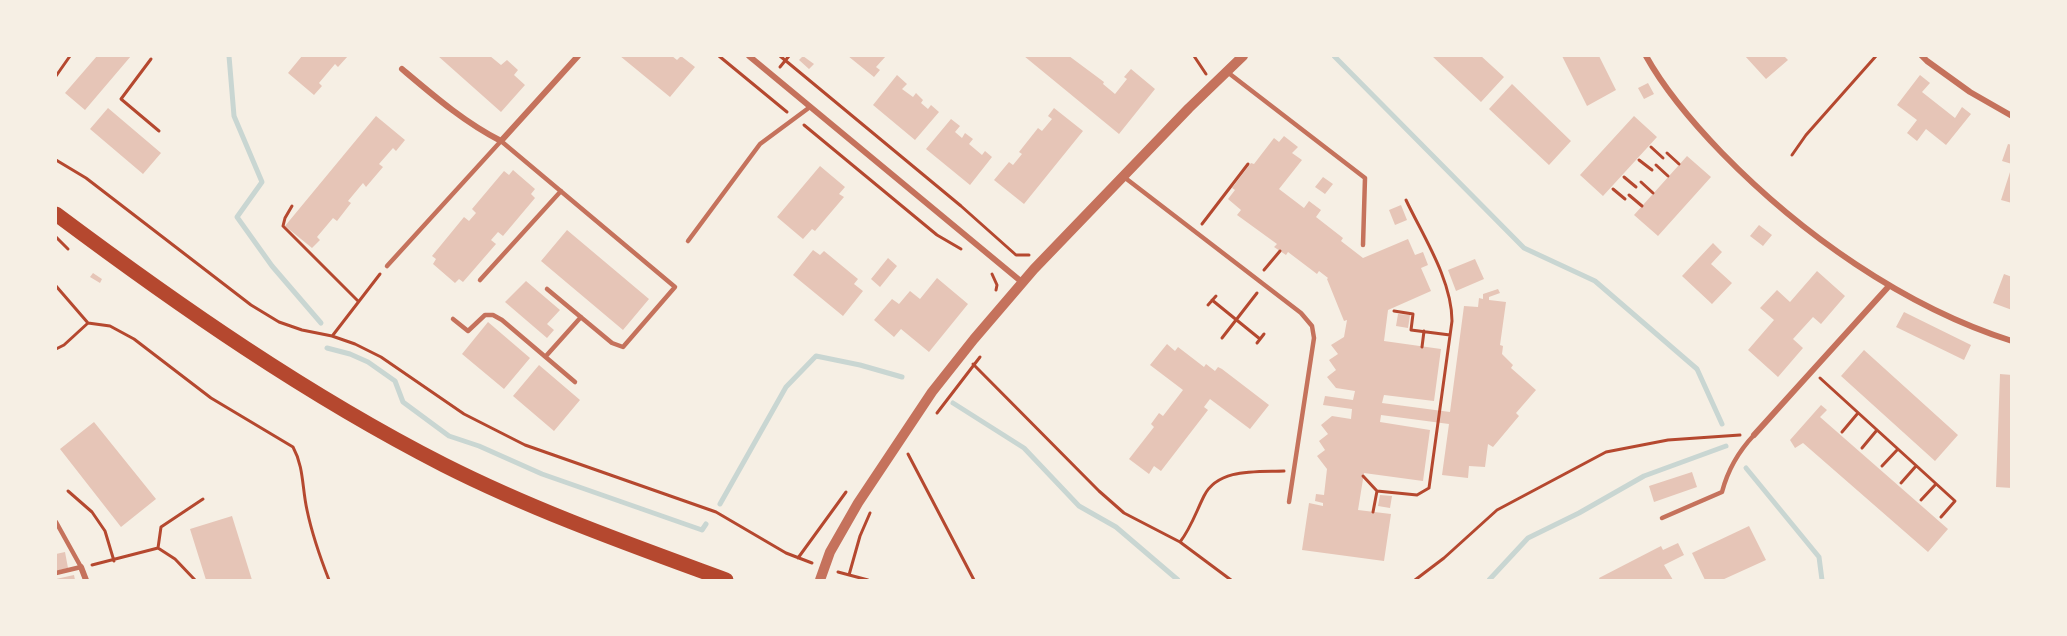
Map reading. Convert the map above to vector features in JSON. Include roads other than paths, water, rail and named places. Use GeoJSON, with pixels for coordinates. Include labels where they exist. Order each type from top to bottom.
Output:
{"type":"FeatureCollection","features":[{"type":"Feature","properties":{"kind":"main road"},"geometry":{"type":"LineString","coordinates":[[56,214],[205,321],[320,395],[403,443],[532,507],[726,580]]}},
{"type":"Feature","properties":{"kind":"street"},"geometry":{"type":"LineString","coordinates":[[402,69],[452,111],[479,130],[501,141],[578,56]]}},
{"type":"Feature","properties":{"kind":"street"},"geometry":{"type":"LineString","coordinates":[[749,56],[1023,283]]}},
{"type":"Feature","properties":{"kind":"street"},"geometry":{"type":"LineString","coordinates":[[820,580],[835,541],[932,392],[1023,283],[1230,64],[1244,56]]}},
{"type":"Feature","properties":{"kind":"street"},"geometry":{"type":"LineString","coordinates":[[1646,56],[1653,69],[1694,123],[1743,174],[1799,224],[1890,286],[1951,316],[2012,341]]}},
{"type":"Feature","properties":{"kind":"street"},"geometry":{"type":"LineString","coordinates":[[1922,56],[1970,92],[2012,116]]}},
{"type":"Feature","properties":{"kind":"street"},"geometry":{"type":"LineString","coordinates":[[1754,435],[1890,286]]}},
{"type":"Feature","properties":{"kind":"street"},"geometry":{"type":"LineString","coordinates":[[81,567],[86,580]]}},
{"type":"Feature","properties":{"kind":"lane"},"geometry":{"type":"LineString","coordinates":[[1230,64],[1365,178],[1363,245]]}},
{"type":"Feature","properties":{"kind":"lane"},"geometry":{"type":"LineString","coordinates":[[688,241],[760,144],[810,106]]}},
{"type":"Feature","properties":{"kind":"lane"},"geometry":{"type":"LineString","coordinates":[[387,266],[501,141],[675,287],[623,347],[612,343],[547,289]]}},
{"type":"Feature","properties":{"kind":"lane"},"geometry":{"type":"LineString","coordinates":[[1124,177],[1302,313],[1312,326],[1314,338],[1289,502]]}},
{"type":"Feature","properties":{"kind":"lane"},"geometry":{"type":"LineString","coordinates":[[480,280],[561,191]]}},
{"type":"Feature","properties":{"kind":"lane"},"geometry":{"type":"LineString","coordinates":[[453,319],[468,331],[485,315],[493,315],[502,320],[575,382]]}},
{"type":"Feature","properties":{"kind":"lane"},"geometry":{"type":"LineString","coordinates":[[546,356],[581,317]]}},
{"type":"Feature","properties":{"kind":"lane"},"geometry":{"type":"LineString","coordinates":[[1662,518],[1722,492],[1738,451],[1754,435]]}},
{"type":"Feature","properties":{"kind":"lane"},"geometry":{"type":"LineString","coordinates":[[56,522],[81,567],[56,573]]}},
{"type":"Feature","properties":{"kind":"waterway"},"geometry":{"type":"LineString","coordinates":[[229,56],[234,116],[262,182],[237,217],[272,266],[321,323]]}},
{"type":"Feature","properties":{"kind":"waterway"},"geometry":{"type":"LineString","coordinates":[[1334,56],[1524,248],[1595,281],[1697,369],[1722,424]]}},
{"type":"Feature","properties":{"kind":"waterway"},"geometry":{"type":"LineString","coordinates":[[327,348],[368,362],[395,381],[403,402],[449,436],[479,446],[542,474],[702,530],[706,524]]}},
{"type":"Feature","properties":{"kind":"waterway"},"geometry":{"type":"LineString","coordinates":[[720,504],[786,387],[816,356],[902,377]]}},
{"type":"Feature","properties":{"kind":"waterway"},"geometry":{"type":"LineString","coordinates":[[953,403],[1024,448],[1079,506],[1116,527],[1178,580]]}},
{"type":"Feature","properties":{"kind":"waterway"},"geometry":{"type":"LineString","coordinates":[[1489,580],[1528,538],[1579,513],[1644,476],[1726,446]]}},
{"type":"Feature","properties":{"kind":"waterway"},"geometry":{"type":"LineString","coordinates":[[1746,468],[1819,557],[1822,580]]}}]}
